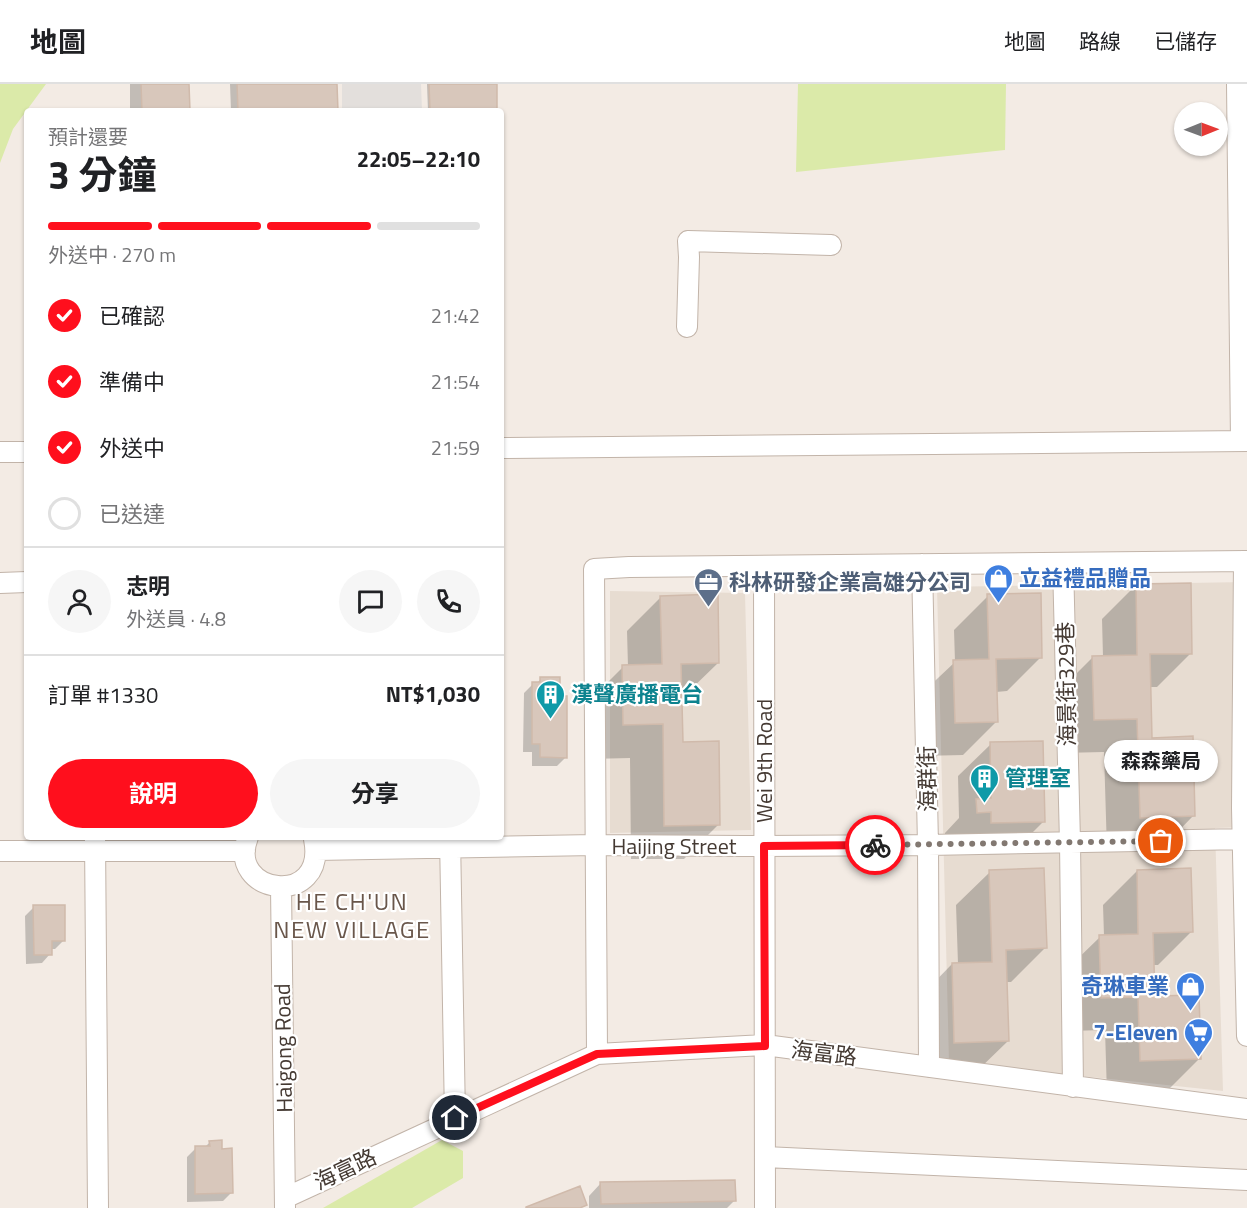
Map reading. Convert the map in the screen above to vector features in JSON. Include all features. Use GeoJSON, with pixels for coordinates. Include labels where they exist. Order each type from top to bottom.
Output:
{"type":"FeatureCollection","features":[{"type":"Feature","properties":{"kind":"street"},"geometry":{"type":"LineString","coordinates":[[504,448],[1244,441],[1237,84]]}},
{"type":"Feature","properties":{"kind":"street"},"geometry":{"type":"LineString","coordinates":[[687,327],[688,241],[831,245]]}},
{"type":"Feature","properties":{"kind":"street"},"geometry":{"type":"LineString","coordinates":[[0,452],[24,452]]}},
{"type":"Feature","properties":{"kind":"street"},"geometry":{"type":"LineString","coordinates":[[597,1054],[594,569],[629,567],[1245,561],[1247,1036]]}},
{"type":"Feature","properties":{"kind":"street","name":"海景街329巷"},"geometry":{"type":"LineString","coordinates":[[1063,562],[1073,1087]]}},
{"type":"Feature","properties":{"kind":"street","name":"海群街"},"geometry":{"type":"LineString","coordinates":[[922,564],[928,844],[929,1067]]}},
{"type":"Feature","properties":{"kind":"street","name":"Wei 9th Road"},"geometry":{"type":"LineString","coordinates":[[764,566],[765,1208]]}},
{"type":"Feature","properties":{"kind":"street"},"geometry":{"type":"LineString","coordinates":[[0,583],[24,582]]}},
{"type":"Feature","properties":{"kind":"street","name":"Haijing Street"},"geometry":{"type":"LineString","coordinates":[[314,843],[451,842],[764,846],[1245,839]]}},
{"type":"Feature","properties":{"kind":"street"},"geometry":{"type":"LineString","coordinates":[[451,842],[455,1118]]}},
{"type":"Feature","properties":{"kind":"street"},"geometry":{"type":"LineString","coordinates":[[0,851],[95,844],[246,844],[246,862],[251,872],[270,886],[281,887],[302,880],[310,872],[315,861],[314,843]]}},
{"type":"Feature","properties":{"kind":"street"},"geometry":{"type":"LineString","coordinates":[[95,844],[98,1208]]}},
{"type":"Feature","properties":{"kind":"street","name":"Haigong Road"},"geometry":{"type":"LineString","coordinates":[[281,887],[285,1203]]}},
{"type":"Feature","properties":{"kind":"street","name":"海富路"},"geometry":{"type":"LineString","coordinates":[[285,1203],[455,1118],[597,1054],[765,1046],[1247,1109]]}},
{"type":"Feature","properties":{"kind":"street"},"geometry":{"type":"LineString","coordinates":[[765,1157],[1247,1180]]}},
{"type":"Feature","properties":{"kind":"shaded area"},"geometry":{"type":"Polygon","coordinates":[[[342,84],[421,84],[422,108],[342,108],[342,84]]]}},
{"type":"Feature","properties":{"kind":"shaded area"},"geometry":{"type":"Polygon","coordinates":[[[1247,582],[1247,827],[1215,828],[1223,1091],[949,1062],[937,587],[1247,582]]]}},
{"type":"Feature","properties":{"kind":"shaded area"},"geometry":{"type":"Polygon","coordinates":[[[610,591],[745,593],[751,830],[610,833],[610,591]]]}},
{"type":"Feature","properties":{"kind":"green space"},"geometry":{"type":"Polygon","coordinates":[[[0,84],[46,84],[28,108],[24,108],[24,114],[13,129],[0,163],[0,84]]]}},
{"type":"Feature","properties":{"kind":"green space"},"geometry":{"type":"Polygon","coordinates":[[[798,84],[1006,84],[1005,150],[796,172],[798,84]]]}},
{"type":"Feature","properties":{"kind":"green space"},"geometry":{"type":"Polygon","coordinates":[[[442,1140],[463,1151],[463,1178],[412,1208],[323,1208],[442,1140]]]}},
{"type":"Feature","properties":{"kind":"building"},"geometry":{"type":"Polygon","coordinates":[[[141,84],[189,84],[190,108],[142,108],[141,84]]]}},
{"type":"Feature","properties":{"kind":"building"},"geometry":{"type":"Polygon","coordinates":[[[237,84],[337,84],[338,108],[238,108],[237,84]]]}},
{"type":"Feature","properties":{"kind":"building"},"geometry":{"type":"Polygon","coordinates":[[[429,84],[497,84],[497,108],[430,108],[429,84]]]}},
{"type":"Feature","properties":{"kind":"building"},"geometry":{"type":"Polygon","coordinates":[[[1191,583],[1192,654],[1150,654],[1152,738],[1193,736],[1195,816],[1140,818],[1137,719],[1094,720],[1092,656],[1137,655],[1136,584],[1191,583]]]}},
{"type":"Feature","properties":{"kind":"building"},"geometry":{"type":"Polygon","coordinates":[[[1041,593],[1042,658],[996,659],[998,722],[955,723],[953,660],[989,659],[987,594],[1041,593]]]}},
{"type":"Feature","properties":{"kind":"building"},"geometry":{"type":"Polygon","coordinates":[[[718,594],[719,663],[681,664],[683,742],[719,741],[720,825],[664,826],[663,724],[623,725],[622,665],[662,664],[660,596],[718,594]]]}},
{"type":"Feature","properties":{"kind":"building","name":"漢聲廣播電台"},"geometry":{"type":"Polygon","coordinates":[[[540,677],[560,677],[560,696],[567,696],[567,758],[540,757],[540,744],[532,744],[532,682],[540,682],[540,677]]]}},
{"type":"Feature","properties":{"kind":"building"},"geometry":{"type":"Polygon","coordinates":[[[1043,741],[1045,822],[991,823],[991,812],[977,813],[976,799],[991,798],[990,742],[1043,741]]]}},
{"type":"Feature","properties":{"kind":"building"},"geometry":{"type":"Polygon","coordinates":[[[1044,868],[1047,948],[1006,950],[1009,1041],[954,1043],[952,963],[992,962],[989,870],[1044,868]]]}},
{"type":"Feature","properties":{"kind":"building"},"geometry":{"type":"Polygon","coordinates":[[[1191,868],[1193,932],[1153,933],[1155,996],[1199,995],[1201,1059],[1140,1061],[1138,997],[1101,998],[1099,935],[1138,934],[1137,870],[1191,868]]]}},
{"type":"Feature","properties":{"kind":"building"},"geometry":{"type":"Polygon","coordinates":[[[33,905],[65,905],[65,941],[52,941],[52,955],[34,955],[33,905]]]}},
{"type":"Feature","properties":{"kind":"building"},"geometry":{"type":"Polygon","coordinates":[[[222,1140],[222,1149],[232,1148],[233,1193],[195,1194],[195,1146],[210,1146],[209,1141],[222,1140]]]}},
{"type":"Feature","properties":{"kind":"building"},"geometry":{"type":"Polygon","coordinates":[[[735,1180],[736,1201],[601,1204],[600,1182],[735,1180]]]}},
{"type":"Feature","properties":{"kind":"building"},"geometry":{"type":"Polygon","coordinates":[[[580,1186],[587,1205],[580,1208],[526,1208],[526,1207],[580,1186]]]}},
{"type":"Feature","properties":{"kind":"way so far"},"geometry":{"type":"LineString","coordinates":[[875,845],[1161,841]]}},
{"type":"Feature","properties":{"kind":"place","name":"立益禮品贈品"},"geometry":{"type":"Point","coordinates":[998,604]}},
{"type":"Feature","properties":{"kind":"place","name":"科林研發企業高雄分公司"},"geometry":{"type":"Point","coordinates":[708,608]}},
{"type":"Feature","properties":{"kind":"place","name":"漢聲廣播電台"},"geometry":{"type":"Point","coordinates":[550,720]}},
{"type":"Feature","properties":{"kind":"place","name":"管理室"},"geometry":{"type":"Point","coordinates":[984,804]}},
{"type":"Feature","properties":{"kind":"place","name":"森森藥局"},"geometry":{"type":"Point","coordinates":[1161,841]}},
{"type":"Feature","properties":{"kind":"place","name":"奇琳車業"},"geometry":{"type":"Point","coordinates":[1190,1012]}},
{"type":"Feature","properties":{"kind":"place","name":"7-Eleven"},"geometry":{"type":"Point","coordinates":[1199,1058]}},
{"type":"Feature","properties":{"kind":"district","name":"HE CH'UN NEW VILLAGE"},"geometry":{"type":"Point","coordinates":[352,915]}},
{"type":"Feature","properties":{"kind":"route"},"geometry":{"type":"LineString","coordinates":[[455,1118],[597,1054],[765,1046],[764,846],[875,845]]}}]}
